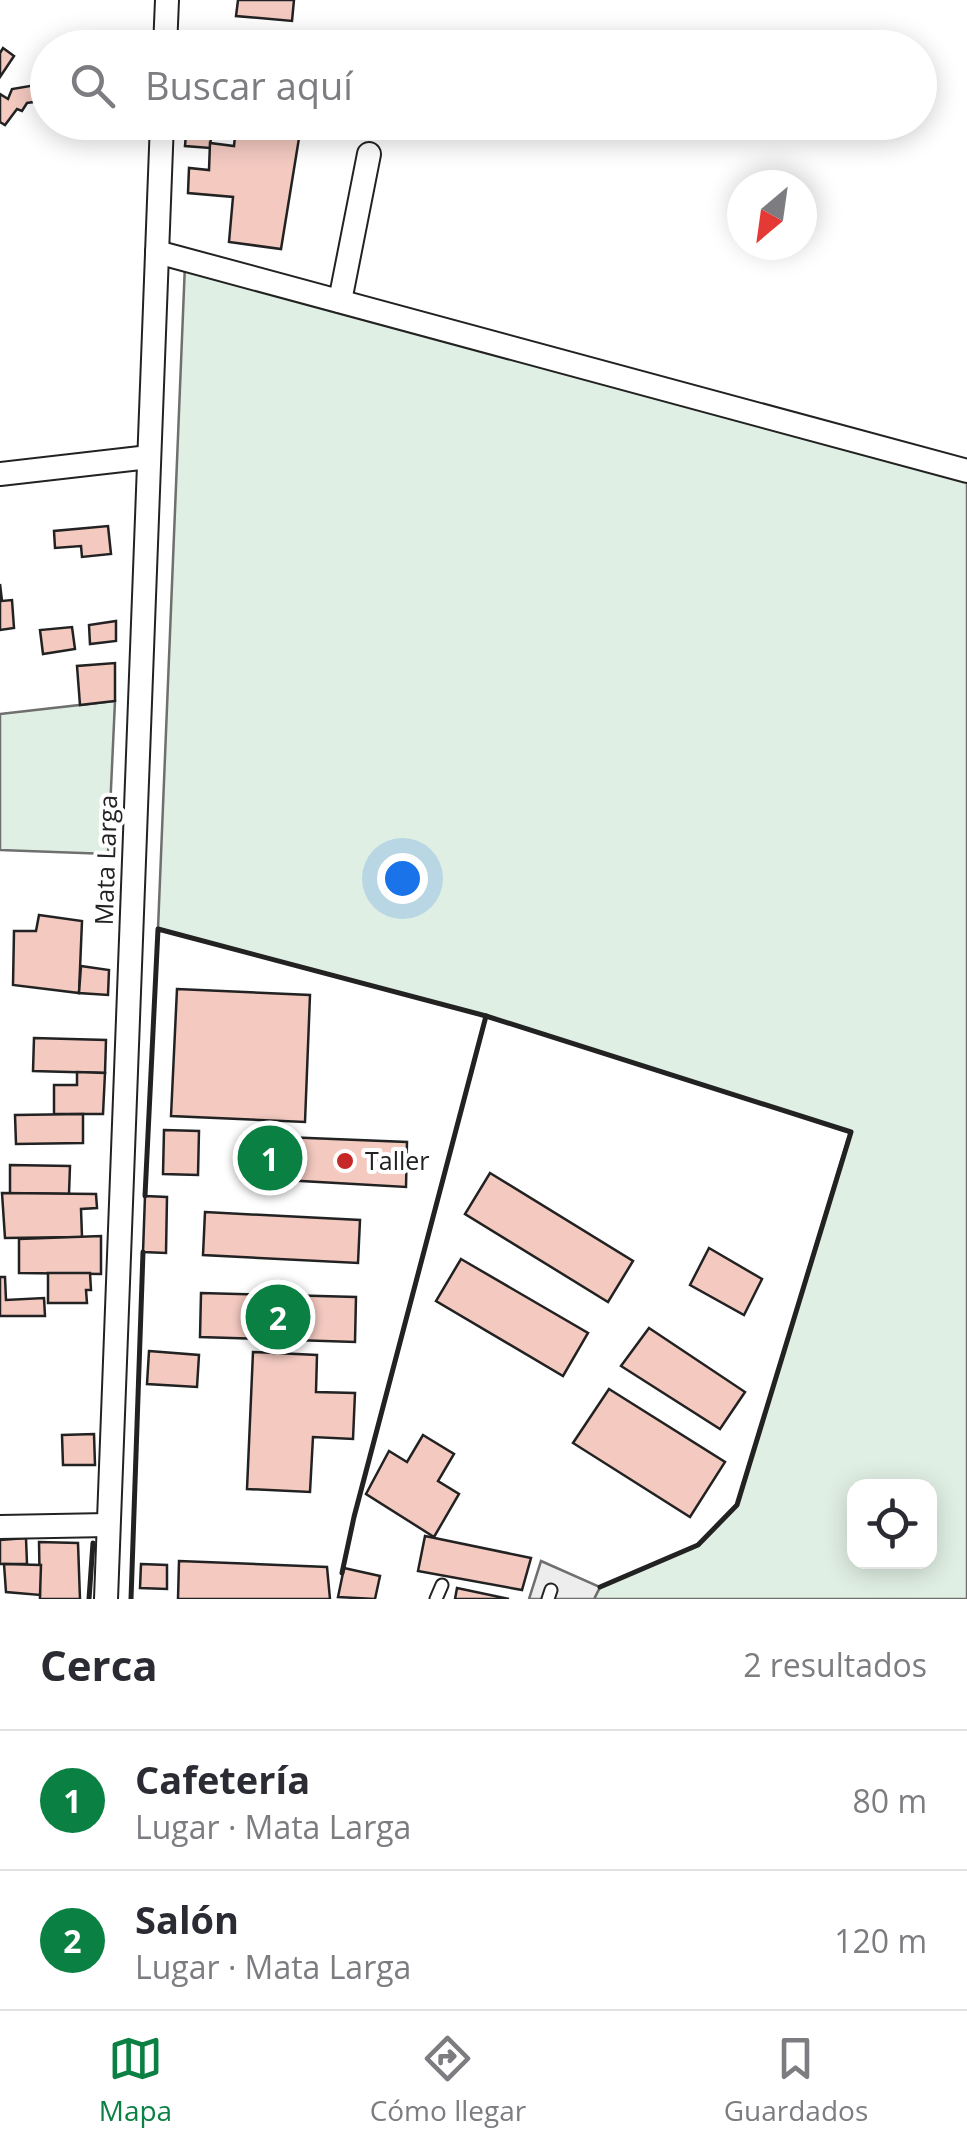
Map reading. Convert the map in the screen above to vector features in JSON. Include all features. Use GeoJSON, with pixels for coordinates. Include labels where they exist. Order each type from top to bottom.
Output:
{"type":"FeatureCollection","features":[{"type":"Feature","properties":{"kind":"street"},"geometry":{"type":"LineString","coordinates":[[166,30],[167,0]]}},
{"type":"Feature","properties":{"kind":"street","name":"Mata Larga"},"geometry":{"type":"LineString","coordinates":[[106,1599],[161,140]]}},
{"type":"Feature","properties":{"kind":"street"},"geometry":{"type":"LineString","coordinates":[[340,301],[368,154]]}},
{"type":"Feature","properties":{"kind":"street"},"geometry":{"type":"LineString","coordinates":[[157,252],[967,471]]}},
{"type":"Feature","properties":{"kind":"street"},"geometry":{"type":"LineString","coordinates":[[0,474],[149,457]]}},
{"type":"Feature","properties":{"kind":"street"},"geometry":{"type":"LineString","coordinates":[[0,1527],[108,1526]]}},
{"type":"Feature","properties":{"kind":"lane"},"geometry":{"type":"LineString","coordinates":[[436,1599],[442,1586]]}},
{"type":"Feature","properties":{"kind":"green space"},"geometry":{"type":"Polygon","coordinates":[[[185,264],[967,480],[967,1599],[594,1599],[600,1587],[698,1545],[737,1505],[850,1132],[486,1016],[158,929],[185,264]]]}},
{"type":"Feature","properties":{"kind":"green space"},"geometry":{"type":"Polygon","coordinates":[[[115,701],[108,854],[0,850],[0,714],[115,701]]]}},
{"type":"Feature","properties":{"kind":"shaded area"},"geometry":{"type":"Polygon","coordinates":[[[541,1561],[600,1587],[594,1599],[529,1599],[541,1561]]]}},
{"type":"Feature","properties":{"kind":"building"},"geometry":{"type":"Polygon","coordinates":[[[238,0],[294,0],[292,21],[236,16],[238,0]]]}},
{"type":"Feature","properties":{"kind":"building"},"geometry":{"type":"Polygon","coordinates":[[[3,48],[14,56],[0,77],[0,53],[3,48]]]}},
{"type":"Feature","properties":{"kind":"building"},"geometry":{"type":"Polygon","coordinates":[[[30,86],[30,103],[22,111],[17,109],[5,125],[0,122],[0,94],[8,99],[12,89],[30,86]]]}},
{"type":"Feature","properties":{"kind":"building"},"geometry":{"type":"Polygon","coordinates":[[[186,140],[211,140],[210,148],[185,146],[186,140]]]}},
{"type":"Feature","properties":{"kind":"building"},"geometry":{"type":"Polygon","coordinates":[[[235,140],[299,140],[281,249],[229,242],[233,197],[188,193],[189,168],[209,170],[210,143],[234,146],[235,140]]]}},
{"type":"Feature","properties":{"kind":"building"},"geometry":{"type":"Polygon","coordinates":[[[108,526],[111,554],[82,557],[81,546],[55,548],[54,531],[108,526]]]}},
{"type":"Feature","properties":{"kind":"building"},"geometry":{"type":"Polygon","coordinates":[[[0,584],[2,601],[12,600],[14,628],[0,630],[0,584]]]}},
{"type":"Feature","properties":{"kind":"building"},"geometry":{"type":"Polygon","coordinates":[[[116,621],[116,641],[90,644],[89,625],[116,621]]]}},
{"type":"Feature","properties":{"kind":"building"},"geometry":{"type":"Polygon","coordinates":[[[72,627],[75,649],[43,654],[40,630],[72,627]]]}},
{"type":"Feature","properties":{"kind":"building"},"geometry":{"type":"Polygon","coordinates":[[[115,663],[115,701],[80,705],[77,666],[115,663]]]}},
{"type":"Feature","properties":{"kind":"building"},"geometry":{"type":"Polygon","coordinates":[[[39,915],[82,921],[79,993],[13,985],[14,931],[36,931],[39,915]]]}},
{"type":"Feature","properties":{"kind":"building"},"geometry":{"type":"Polygon","coordinates":[[[81,966],[109,970],[108,995],[79,993],[81,966]]]}},
{"type":"Feature","properties":{"kind":"building"},"geometry":{"type":"Polygon","coordinates":[[[177,989],[310,995],[305,1122],[171,1116],[177,989]]]}},
{"type":"Feature","properties":{"kind":"building"},"geometry":{"type":"Polygon","coordinates":[[[34,1038],[106,1040],[105,1073],[33,1071],[34,1038]]]}},
{"type":"Feature","properties":{"kind":"building"},"geometry":{"type":"Polygon","coordinates":[[[77,1072],[105,1073],[103,1114],[54,1114],[54,1085],[77,1085],[77,1072]]]}},
{"type":"Feature","properties":{"kind":"building"},"geometry":{"type":"Polygon","coordinates":[[[83,1114],[83,1143],[16,1144],[15,1115],[83,1114]]]}},
{"type":"Feature","properties":{"kind":"building"},"geometry":{"type":"Polygon","coordinates":[[[164,1130],[199,1131],[198,1175],[163,1174],[164,1130]]]}},
{"type":"Feature","properties":{"kind":"building"},"geometry":{"type":"Polygon","coordinates":[[[256,1136],[284,1137],[284,1180],[256,1180],[256,1136]]]}},
{"type":"Feature","properties":{"kind":"building","name":"Taller"},"geometry":{"type":"Polygon","coordinates":[[[284,1137],[407,1142],[406,1187],[284,1180],[284,1137]]]}},
{"type":"Feature","properties":{"kind":"building"},"geometry":{"type":"Polygon","coordinates":[[[10,1165],[70,1166],[69,1194],[10,1193],[10,1165]]]}},
{"type":"Feature","properties":{"kind":"building"},"geometry":{"type":"Polygon","coordinates":[[[490,1173],[633,1261],[608,1302],[465,1214],[490,1173]]]}},
{"type":"Feature","properties":{"kind":"building"},"geometry":{"type":"Polygon","coordinates":[[[2,1193],[96,1194],[97,1208],[81,1209],[82,1237],[5,1238],[2,1193]]]}},
{"type":"Feature","properties":{"kind":"building"},"geometry":{"type":"Polygon","coordinates":[[[145,1196],[167,1197],[166,1253],[143,1252],[145,1196]]]}},
{"type":"Feature","properties":{"kind":"building"},"geometry":{"type":"Polygon","coordinates":[[[205,1212],[360,1220],[358,1263],[203,1255],[205,1212]]]}},
{"type":"Feature","properties":{"kind":"building"},"geometry":{"type":"Polygon","coordinates":[[[101,1236],[101,1274],[19,1273],[19,1239],[101,1236]]]}},
{"type":"Feature","properties":{"kind":"building"},"geometry":{"type":"Polygon","coordinates":[[[709,1248],[762,1279],[744,1315],[690,1285],[709,1248]]]}},
{"type":"Feature","properties":{"kind":"building"},"geometry":{"type":"Polygon","coordinates":[[[461,1259],[588,1333],[563,1376],[436,1301],[461,1259]]]}},
{"type":"Feature","properties":{"kind":"building"},"geometry":{"type":"Polygon","coordinates":[[[48,1273],[90,1273],[87,1303],[48,1303],[48,1273]]]}},
{"type":"Feature","properties":{"kind":"building"},"geometry":{"type":"Polygon","coordinates":[[[0,1277],[5,1277],[6,1300],[44,1298],[45,1316],[0,1316],[0,1277]]]}},
{"type":"Feature","properties":{"kind":"building"},"geometry":{"type":"Polygon","coordinates":[[[201,1293],[356,1297],[355,1342],[200,1337],[201,1293]]]}},
{"type":"Feature","properties":{"kind":"building"},"geometry":{"type":"Polygon","coordinates":[[[649,1328],[745,1392],[720,1429],[621,1366],[649,1328]]]}},
{"type":"Feature","properties":{"kind":"building"},"geometry":{"type":"Polygon","coordinates":[[[149,1351],[199,1355],[197,1387],[147,1384],[149,1351]]]}},
{"type":"Feature","properties":{"kind":"building"},"geometry":{"type":"Polygon","coordinates":[[[253,1352],[317,1355],[316,1392],[355,1393],[353,1439],[313,1437],[310,1492],[247,1489],[253,1352]]]}},
{"type":"Feature","properties":{"kind":"building"},"geometry":{"type":"Polygon","coordinates":[[[609,1389],[725,1462],[690,1517],[573,1443],[609,1389]]]}},
{"type":"Feature","properties":{"kind":"building"},"geometry":{"type":"Polygon","coordinates":[[[94,1434],[95,1465],[63,1465],[62,1435],[94,1434]]]}},
{"type":"Feature","properties":{"kind":"building"},"geometry":{"type":"Polygon","coordinates":[[[423,1435],[454,1454],[438,1481],[459,1494],[434,1537],[366,1494],[389,1451],[407,1462],[423,1435]]]}},
{"type":"Feature","properties":{"kind":"building"},"geometry":{"type":"Polygon","coordinates":[[[425,1536],[531,1558],[522,1590],[418,1571],[425,1536]]]}},
{"type":"Feature","properties":{"kind":"building"},"geometry":{"type":"Polygon","coordinates":[[[26,1538],[27,1564],[0,1564],[0,1540],[26,1538]]]}},
{"type":"Feature","properties":{"kind":"building"},"geometry":{"type":"Polygon","coordinates":[[[39,1542],[78,1543],[80,1599],[40,1599],[39,1542]]]}},
{"type":"Feature","properties":{"kind":"building"},"geometry":{"type":"Polygon","coordinates":[[[179,1561],[327,1567],[330,1599],[178,1599],[179,1561]]]}},
{"type":"Feature","properties":{"kind":"building"},"geometry":{"type":"Polygon","coordinates":[[[4,1564],[41,1565],[40,1595],[6,1592],[4,1564]]]}},
{"type":"Feature","properties":{"kind":"building"},"geometry":{"type":"Polygon","coordinates":[[[141,1564],[167,1565],[167,1589],[140,1588],[141,1564]]]}},
{"type":"Feature","properties":{"kind":"building"},"geometry":{"type":"Polygon","coordinates":[[[344,1568],[380,1576],[375,1599],[338,1597],[344,1568]]]}},
{"type":"Feature","properties":{"kind":"building"},"geometry":{"type":"Polygon","coordinates":[[[457,1588],[509,1599],[455,1599],[457,1588]]]}},
{"type":"Feature","properties":{"kind":"wall"},"geometry":{"type":"LineString","coordinates":[[145,1196],[158,929],[486,1016],[851,1132],[737,1505],[698,1545],[600,1587]]}},
{"type":"Feature","properties":{"kind":"wall"},"geometry":{"type":"LineString","coordinates":[[342,1573],[486,1016]]}},
{"type":"Feature","properties":{"kind":"wall"},"geometry":{"type":"LineString","coordinates":[[131,1599],[143,1252]]}},
{"type":"Feature","properties":{"kind":"wall"},"geometry":{"type":"LineString","coordinates":[[89,1599],[93,1543]]}},
{"type":"Feature","properties":{"kind":"place","name":"Cafetería"},"geometry":{"type":"Point","coordinates":[270,1158]}},
{"type":"Feature","properties":{"kind":"place","name":"Taller"},"geometry":{"type":"Point","coordinates":[345,1161]}},
{"type":"Feature","properties":{"kind":"place","name":"Salón"},"geometry":{"type":"Point","coordinates":[278,1317]}}]}
